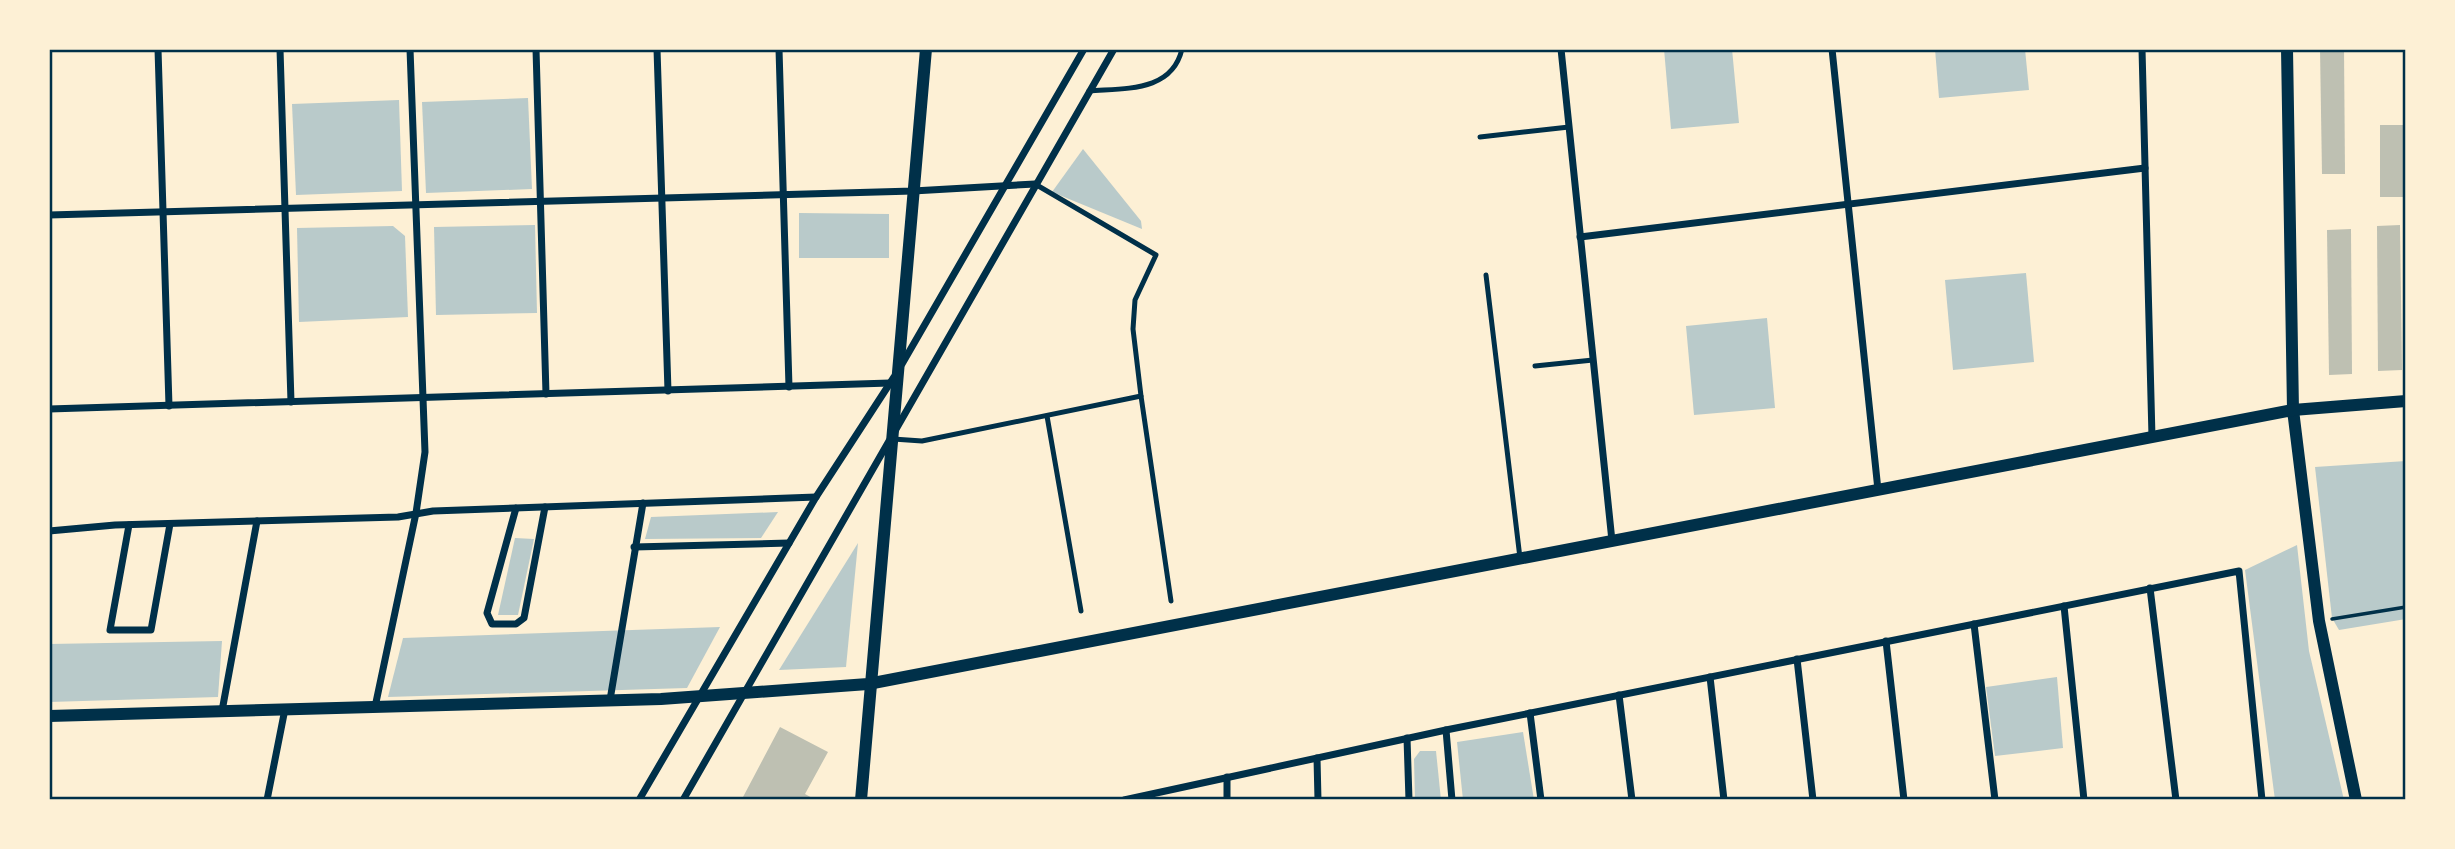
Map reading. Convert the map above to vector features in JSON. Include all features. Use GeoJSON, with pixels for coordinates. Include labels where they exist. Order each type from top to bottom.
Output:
{"type":"FeatureCollection","features":[{"type":"Feature","properties":{"kind":"street"},"geometry":{"type":"LineString","coordinates":[[158,49],[169,406]]}},
{"type":"Feature","properties":{"kind":"street"},"geometry":{"type":"LineString","coordinates":[[280,49],[291,402]]}},
{"type":"Feature","properties":{"kind":"street"},"geometry":{"type":"LineString","coordinates":[[375,706],[416,513],[425,452],[410,49]]}},
{"type":"Feature","properties":{"kind":"street"},"geometry":{"type":"LineString","coordinates":[[536,49],[546,394]]}},
{"type":"Feature","properties":{"kind":"street"},"geometry":{"type":"LineString","coordinates":[[657,49],[668,391]]}},
{"type":"Feature","properties":{"kind":"street"},"geometry":{"type":"LineString","coordinates":[[779,49],[789,387]]}},
{"type":"Feature","properties":{"kind":"street"},"geometry":{"type":"LineString","coordinates":[[861,800],[891,438],[893,379],[926,49]]}},
{"type":"Feature","properties":{"kind":"street"},"geometry":{"type":"LineString","coordinates":[[639,800],[816,497],[893,379],[1084,49]]}},
{"type":"Feature","properties":{"kind":"street"},"geometry":{"type":"LineString","coordinates":[[683,800],[1114,49]]}},
{"type":"Feature","properties":{"kind":"street"},"geometry":{"type":"LineString","coordinates":[[1561,49],[1612,541]]}},
{"type":"Feature","properties":{"kind":"street"},"geometry":{"type":"LineString","coordinates":[[1832,49],[1878,490]]}},
{"type":"Feature","properties":{"kind":"street"},"geometry":{"type":"LineString","coordinates":[[2142,49],[2152,437]]}},
{"type":"Feature","properties":{"kind":"street"},"geometry":{"type":"LineString","coordinates":[[2287,49],[2293,410],[2319,621],[2356,800]]}},
{"type":"Feature","properties":{"kind":"street"},"geometry":{"type":"LineString","coordinates":[[1580,237],[2145,169]]}},
{"type":"Feature","properties":{"kind":"street"},"geometry":{"type":"LineString","coordinates":[[49,215],[913,191],[1002,188],[1035,184]]}},
{"type":"Feature","properties":{"kind":"street"},"geometry":{"type":"LineString","coordinates":[[49,409],[789,387],[893,379]]}},
{"type":"Feature","properties":{"kind":"street"},"geometry":{"type":"LineString","coordinates":[[49,716],[698,697],[869,684],[2293,410],[2406,401]]}},
{"type":"Feature","properties":{"kind":"street"},"geometry":{"type":"LineString","coordinates":[[49,531],[129,525],[816,497]]}},
{"type":"Feature","properties":{"kind":"street"},"geometry":{"type":"LineString","coordinates":[[610,700],[643,503]]}},
{"type":"Feature","properties":{"kind":"street"},"geometry":{"type":"LineString","coordinates":[[516,508],[487,613],[492,624],[516,624],[524,618],[545,507]]}},
{"type":"Feature","properties":{"kind":"street"},"geometry":{"type":"LineString","coordinates":[[222,711],[257,521]]}},
{"type":"Feature","properties":{"kind":"street"},"geometry":{"type":"LineString","coordinates":[[129,525],[110,630],[151,630],[170,524]]}},
{"type":"Feature","properties":{"kind":"street"},"geometry":{"type":"LineString","coordinates":[[634,547],[789,543]]}},
{"type":"Feature","properties":{"kind":"street"},"geometry":{"type":"LineString","coordinates":[[1124,800],[1407,738],[2239,570],[2262,800]]}},
{"type":"Feature","properties":{"kind":"street"},"geometry":{"type":"LineString","coordinates":[[2150,588],[2176,800]]}},
{"type":"Feature","properties":{"kind":"street"},"geometry":{"type":"LineString","coordinates":[[2064,606],[2084,800]]}},
{"type":"Feature","properties":{"kind":"street"},"geometry":{"type":"LineString","coordinates":[[1974,624],[1995,800]]}},
{"type":"Feature","properties":{"kind":"street"},"geometry":{"type":"LineString","coordinates":[[1886,641],[1904,800]]}},
{"type":"Feature","properties":{"kind":"street"},"geometry":{"type":"LineString","coordinates":[[1797,659],[1813,800]]}},
{"type":"Feature","properties":{"kind":"street"},"geometry":{"type":"LineString","coordinates":[[1710,677],[1724,800]]}},
{"type":"Feature","properties":{"kind":"street"},"geometry":{"type":"LineString","coordinates":[[1619,695],[1632,800]]}},
{"type":"Feature","properties":{"kind":"street"},"geometry":{"type":"LineString","coordinates":[[267,800],[285,709]]}},
{"type":"Feature","properties":{"kind":"street"},"geometry":{"type":"LineString","coordinates":[[1530,713],[1541,800]]}},
{"type":"Feature","properties":{"kind":"street"},"geometry":{"type":"LineString","coordinates":[[1446,730],[1452,800]]}},
{"type":"Feature","properties":{"kind":"street"},"geometry":{"type":"LineString","coordinates":[[1407,738],[1409,800]]}},
{"type":"Feature","properties":{"kind":"street"},"geometry":{"type":"LineString","coordinates":[[1317,758],[1318,800]]}},
{"type":"Feature","properties":{"kind":"street"},"geometry":{"type":"LineString","coordinates":[[1227,778],[1227,800]]}},
{"type":"Feature","properties":{"kind":"lane"},"geometry":{"type":"LineString","coordinates":[[1089,92],[1158,82],[1172,72],[1182,49]]}},
{"type":"Feature","properties":{"kind":"lane"},"geometry":{"type":"LineString","coordinates":[[1480,137],[1569,127]]}},
{"type":"Feature","properties":{"kind":"lane"},"geometry":{"type":"LineString","coordinates":[[1035,184],[1156,255],[1135,300],[1133,329],[1171,601]]}},
{"type":"Feature","properties":{"kind":"lane"},"geometry":{"type":"LineString","coordinates":[[1486,275],[1520,558]]}},
{"type":"Feature","properties":{"kind":"lane"},"geometry":{"type":"LineString","coordinates":[[1535,366],[1593,360]]}},
{"type":"Feature","properties":{"kind":"lane"},"geometry":{"type":"LineString","coordinates":[[891,438],[922,441],[1142,396]]}},
{"type":"Feature","properties":{"kind":"lane"},"geometry":{"type":"LineString","coordinates":[[1047,416],[1081,611]]}},
{"type":"Feature","properties":{"kind":"path"},"geometry":{"type":"LineString","coordinates":[[2319,621],[2406,607]]}},
{"type":"Feature","properties":{"kind":"shaded area"},"geometry":{"type":"Polygon","coordinates":[[[1664,49],[1732,49],[1739,123],[1671,129],[1664,49]]]}},
{"type":"Feature","properties":{"kind":"shaded area"},"geometry":{"type":"Polygon","coordinates":[[[1935,49],[2025,49],[2029,90],[1939,98],[1935,49]]]}},
{"type":"Feature","properties":{"kind":"shaded area"},"geometry":{"type":"Polygon","coordinates":[[[528,98],[532,189],[426,193],[422,102],[528,98]]]}},
{"type":"Feature","properties":{"kind":"shaded area"},"geometry":{"type":"Polygon","coordinates":[[[399,100],[402,191],[296,195],[292,104],[399,100]]]}},
{"type":"Feature","properties":{"kind":"shaded area"},"geometry":{"type":"Polygon","coordinates":[[[1083,149],[1141,221],[1142,229],[1052,192],[1083,149]]]}},
{"type":"Feature","properties":{"kind":"shaded area"},"geometry":{"type":"Polygon","coordinates":[[[799,213],[889,214],[889,258],[799,258],[799,213]]]}},
{"type":"Feature","properties":{"kind":"shaded area"},"geometry":{"type":"Polygon","coordinates":[[[535,225],[537,313],[436,315],[434,227],[535,225]]]}},
{"type":"Feature","properties":{"kind":"shaded area"},"geometry":{"type":"Polygon","coordinates":[[[393,226],[405,236],[408,317],[299,322],[297,228],[393,226]]]}},
{"type":"Feature","properties":{"kind":"shaded area"},"geometry":{"type":"Polygon","coordinates":[[[2026,273],[2034,362],[1953,370],[1945,280],[2026,273]]]}},
{"type":"Feature","properties":{"kind":"shaded area"},"geometry":{"type":"Polygon","coordinates":[[[1767,318],[1775,408],[1694,415],[1686,326],[1767,318]]]}},
{"type":"Feature","properties":{"kind":"shaded area"},"geometry":{"type":"Polygon","coordinates":[[[2406,461],[2406,619],[2339,630],[2332,618],[2315,467],[2406,461]]]}},
{"type":"Feature","properties":{"kind":"shaded area"},"geometry":{"type":"Polygon","coordinates":[[[778,512],[761,538],[645,539],[651,517],[778,512]]]}},
{"type":"Feature","properties":{"kind":"shaded area"},"geometry":{"type":"Polygon","coordinates":[[[515,538],[534,539],[518,615],[498,615],[515,538]]]}},
{"type":"Feature","properties":{"kind":"shaded area"},"geometry":{"type":"Polygon","coordinates":[[[858,543],[846,667],[779,670],[858,543]]]}},
{"type":"Feature","properties":{"kind":"shaded area"},"geometry":{"type":"Polygon","coordinates":[[[2297,545],[2309,651],[2344,800],[2275,800],[2245,570],[2297,545]]]}},
{"type":"Feature","properties":{"kind":"shaded area"},"geometry":{"type":"Polygon","coordinates":[[[720,627],[687,688],[388,697],[403,638],[720,627]]]}},
{"type":"Feature","properties":{"kind":"shaded area"},"geometry":{"type":"Polygon","coordinates":[[[222,641],[218,697],[49,702],[49,644],[222,641]]]}},
{"type":"Feature","properties":{"kind":"shaded area"},"geometry":{"type":"Polygon","coordinates":[[[2057,677],[2063,748],[1995,756],[1986,687],[2057,677]]]}},
{"type":"Feature","properties":{"kind":"shaded area"},"geometry":{"type":"Polygon","coordinates":[[[1523,732],[1534,800],[1463,800],[1457,742],[1523,732]]]}},
{"type":"Feature","properties":{"kind":"shaded area"},"geometry":{"type":"Polygon","coordinates":[[[1420,751],[1436,751],[1441,800],[1415,800],[1414,759],[1420,751]]]}},
{"type":"Feature","properties":{"kind":"building"},"geometry":{"type":"Polygon","coordinates":[[[2320,49],[2344,49],[2345,174],[2322,174],[2320,49]]]}},
{"type":"Feature","properties":{"kind":"building"},"geometry":{"type":"Polygon","coordinates":[[[2380,125],[2406,125],[2406,197],[2380,197],[2380,125]]]}},
{"type":"Feature","properties":{"kind":"building"},"geometry":{"type":"Polygon","coordinates":[[[2400,225],[2402,370],[2378,371],[2377,226],[2400,225]]]}},
{"type":"Feature","properties":{"kind":"building"},"geometry":{"type":"Polygon","coordinates":[[[2351,229],[2352,374],[2329,375],[2327,230],[2351,229]]]}},
{"type":"Feature","properties":{"kind":"building"},"geometry":{"type":"Polygon","coordinates":[[[780,727],[828,752],[805,794],[816,800],[750,800],[743,797],[780,727]]]}}]}
